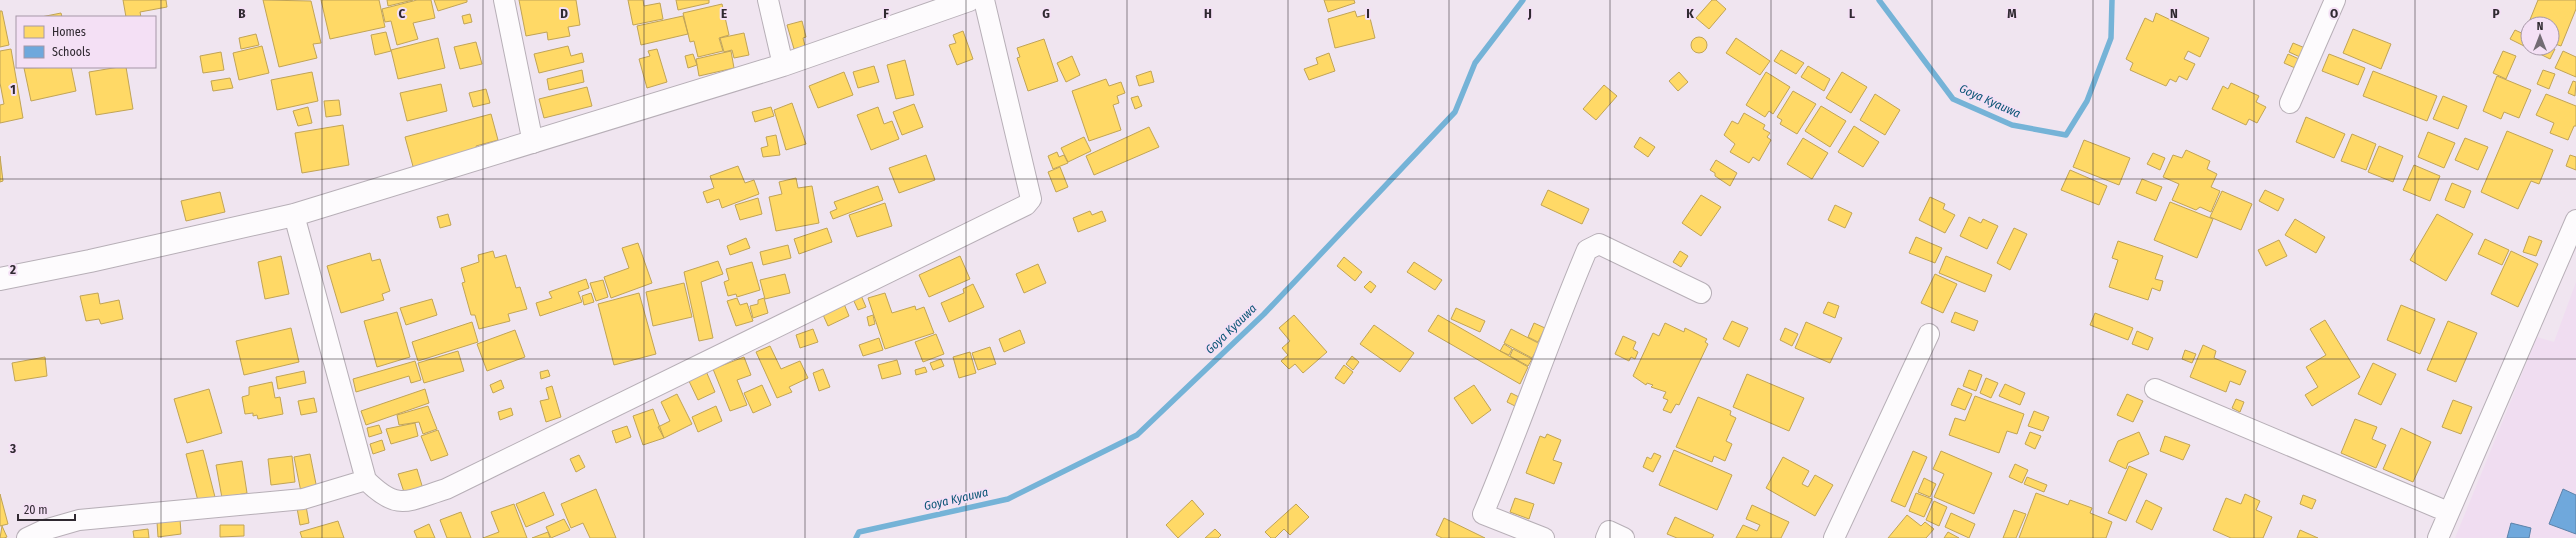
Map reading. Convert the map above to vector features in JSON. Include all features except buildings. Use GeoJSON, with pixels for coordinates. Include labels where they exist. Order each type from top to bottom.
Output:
{"type":"FeatureCollection","features":[{"type":"Feature","properties":{"kind":"street"},"geometry":{"type":"LineString","coordinates":[[504,0],[534,143]]}},
{"type":"Feature","properties":{"kind":"street"},"geometry":{"type":"LineString","coordinates":[[768,0],[783,66]]}},
{"type":"Feature","properties":{"kind":"street"},"geometry":{"type":"LineString","coordinates":[[0,279],[90,261],[294,215],[783,66],[969,0]]}},
{"type":"Feature","properties":{"kind":"street"},"geometry":{"type":"LineString","coordinates":[[294,215],[366,480],[380,494],[402,503],[446,489],[1026,205],[1031,199],[1030,193],[984,0]]}},
{"type":"Feature","properties":{"kind":"street"},"geometry":{"type":"LineString","coordinates":[[2290,103],[2335,0]]}},
{"type":"Feature","properties":{"kind":"street"},"geometry":{"type":"LineString","coordinates":[[2438,538],[2576,220]]}},
{"type":"Feature","properties":{"kind":"street"},"geometry":{"type":"LineString","coordinates":[[1544,538],[1483,514],[1507,458],[1560,312],[1587,250],[1599,244],[1701,293]]}},
{"type":"Feature","properties":{"kind":"street"},"geometry":{"type":"LineString","coordinates":[[1834,538],[1929,334]]}},
{"type":"Feature","properties":{"kind":"street"},"geometry":{"type":"LineString","coordinates":[[2155,389],[2448,512]]}},
{"type":"Feature","properties":{"kind":"street"},"geometry":{"type":"LineString","coordinates":[[27,538],[44,530],[79,520],[303,499],[366,480]]}},
{"type":"Feature","properties":{"kind":"street"},"geometry":{"type":"LineString","coordinates":[[1606,538],[1609,531],[1624,538]]}},
{"type":"Feature","properties":{"kind":"shaded area"},"geometry":{"type":"Polygon","coordinates":[[[2576,282],[2576,538],[2455,538],[2537,337],[2554,342],[2576,282]]]}},
{"type":"Feature","properties":{"kind":"waterway","name":"Goya Kyauwa"},"geometry":{"type":"LineString","coordinates":[[856,538],[859,532],[1008,499],[1137,435],[1264,314],[1455,112],[1475,63],[1523,0]]}},
{"type":"Feature","properties":{"kind":"waterway","name":"Goya Kyauwa"},"geometry":{"type":"LineString","coordinates":[[1879,0],[1953,99],[2012,125],[2066,135],[2087,101],[2111,38],[2112,0]]}}]}
